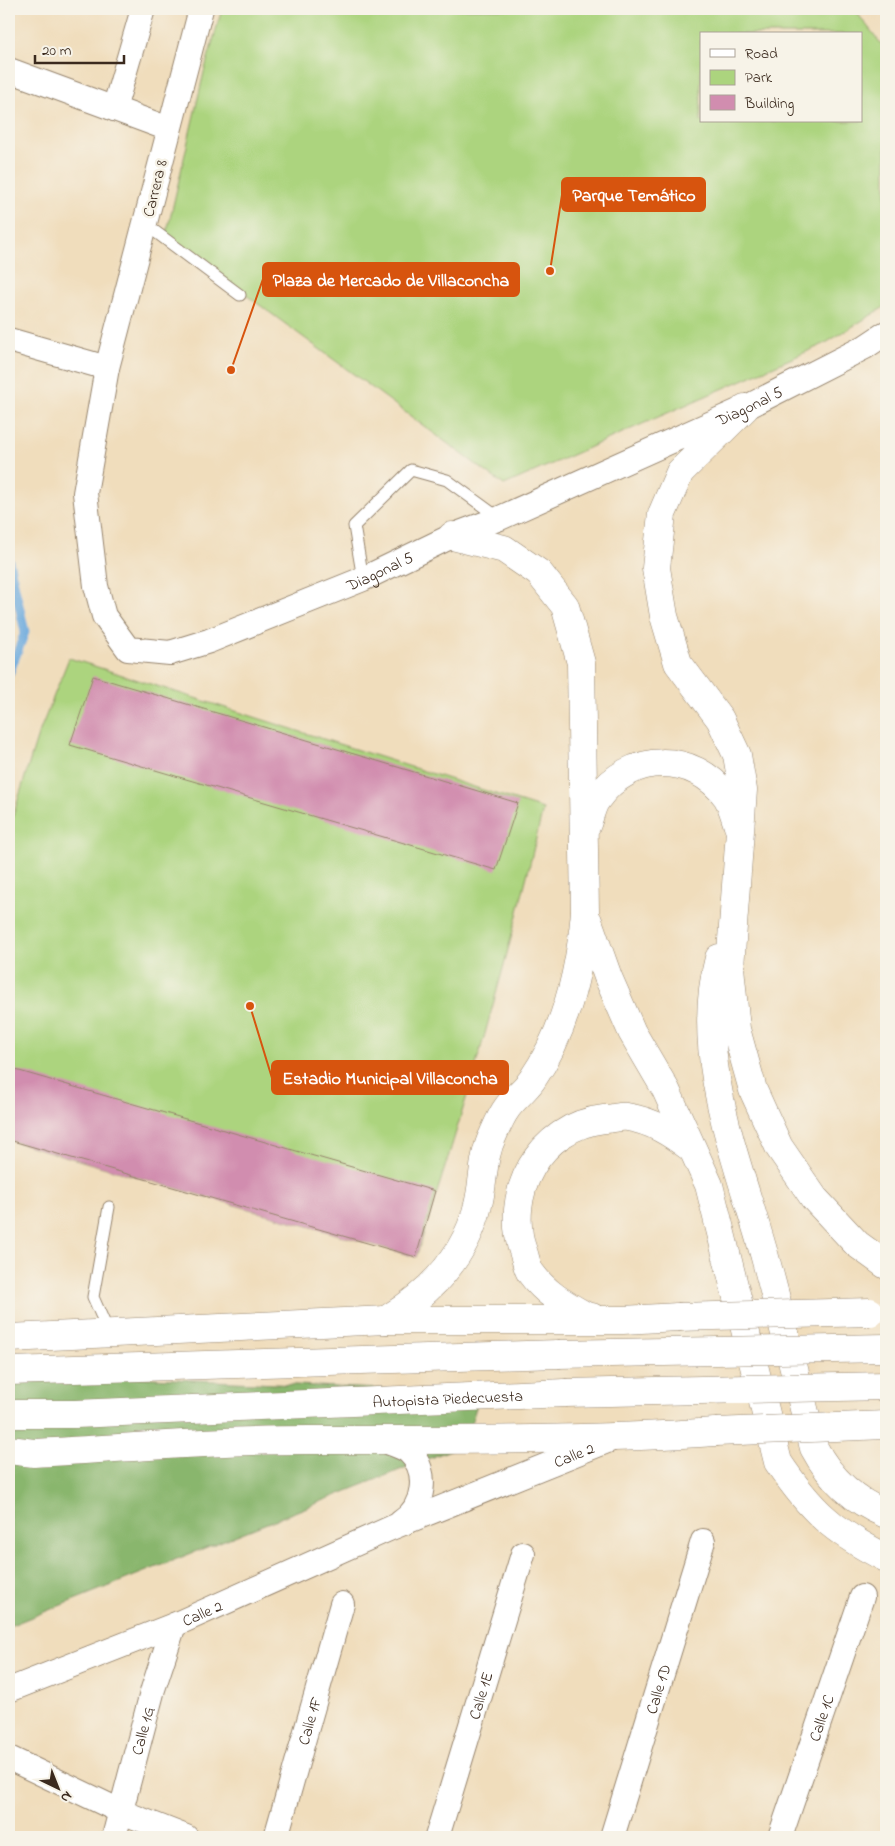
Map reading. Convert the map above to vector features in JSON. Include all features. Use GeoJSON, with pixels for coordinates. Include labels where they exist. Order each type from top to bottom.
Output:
{"type":"FeatureCollection","features":[{"type":"Feature","properties":{"kind":"highway"},"geometry":{"type":"LineString","coordinates":[[745,408],[680,472],[662,514],[656,568],[664,616],[678,663],[720,719],[736,755],[743,790],[738,828],[730,967],[736,1029],[753,1090],[779,1147],[814,1198],[857,1244],[886,1266]]}},
{"type":"Feature","properties":{"kind":"highway"},"geometry":{"type":"LineString","coordinates":[[386,1320],[413,1303],[444,1274],[465,1242],[478,1206],[484,1160],[492,1137],[507,1108],[532,1080],[549,1050],[570,1001],[582,952],[585,912],[583,865],[585,830],[581,663],[565,606],[539,573],[504,549],[452,536]]}},
{"type":"Feature","properties":{"kind":"highway"},"geometry":{"type":"LineString","coordinates":[[585,830],[596,800],[617,777],[646,764],[677,763],[706,775],[728,798],[738,828]]}},
{"type":"Feature","properties":{"kind":"highway"},"geometry":{"type":"LineString","coordinates":[[734,904],[714,978],[711,1044],[716,1082],[766,1262],[814,1448],[823,1464],[841,1485],[853,1495],[886,1514]]}},
{"type":"Feature","properties":{"kind":"highway"},"geometry":{"type":"LineString","coordinates":[[585,912],[608,977],[632,1032],[666,1090],[709,1185],[778,1462],[799,1494],[825,1521],[856,1543],[886,1558]]}},
{"type":"Feature","properties":{"kind":"highway"},"geometry":{"type":"LineString","coordinates":[[623,1320],[586,1316],[554,1298],[530,1271],[517,1236],[518,1199],[531,1165],[556,1138],[590,1121],[626,1117],[662,1127],[691,1148]]}},
{"type":"Feature","properties":{"kind":"highway"},"geometry":{"type":"LineString","coordinates":[[9,1338],[386,1320],[623,1320],[878,1312]]}},
{"type":"Feature","properties":{"kind":"highway"},"geometry":{"type":"LineString","coordinates":[[9,1372],[558,1354],[886,1348]]}},
{"type":"Feature","properties":{"kind":"highway","name":"Autopista Piedecuesta"},"geometry":{"type":"LineString","coordinates":[[9,1414],[75,1414],[565,1393],[886,1386]]}},
{"type":"Feature","properties":{"kind":"highway"},"geometry":{"type":"LineString","coordinates":[[9,1450],[34,1453],[309,1440],[388,1442],[617,1437],[886,1425]]}},
{"type":"Feature","properties":{"kind":"street"},"geometry":{"type":"LineString","coordinates":[[114,109],[143,9]]}},
{"type":"Feature","properties":{"kind":"street","name":"Carrera 8"},"geometry":{"type":"LineString","coordinates":[[107,368],[201,9]]}},
{"type":"Feature","properties":{"kind":"street"},"geometry":{"type":"LineString","coordinates":[[9,70],[169,129]]}},
{"type":"Feature","properties":{"kind":"street","name":"Diagonal 5"},"geometry":{"type":"LineString","coordinates":[[107,368],[85,493],[96,586],[104,616],[128,649],[170,653],[209,641],[363,579],[452,536],[500,518],[745,408],[865,347],[886,333]]}},
{"type":"Feature","properties":{"kind":"street"},"geometry":{"type":"LineString","coordinates":[[9,340],[107,368]]}},
{"type":"Feature","properties":{"kind":"street","name":"Calle 2"},"geometry":{"type":"LineString","coordinates":[[9,1690],[174,1624],[391,1528],[617,1437]]}},
{"type":"Feature","properties":{"kind":"street","name":"Calle 2"},"geometry":{"type":"LineString","coordinates":[[388,1442],[409,1452],[421,1472],[422,1495],[411,1516],[391,1528]]}},
{"type":"Feature","properties":{"kind":"street","name":"Calle 1D"},"geometry":{"type":"LineString","coordinates":[[612,1837],[703,1540]]}},
{"type":"Feature","properties":{"kind":"street","name":"Calle 1E"},"geometry":{"type":"LineString","coordinates":[[437,1837],[523,1554]]}},
{"type":"Feature","properties":{"kind":"street","name":"Calle 1C"},"geometry":{"type":"LineString","coordinates":[[780,1837],[862,1597]]}},
{"type":"Feature","properties":{"kind":"street","name":"Calle 1F"},"geometry":{"type":"LineString","coordinates":[[276,1837],[342,1604]]}},
{"type":"Feature","properties":{"kind":"street","name":"Calle 1G"},"geometry":{"type":"LineString","coordinates":[[114,1837],[153,1689],[174,1624]]}},
{"type":"Feature","properties":{"kind":"street"},"geometry":{"type":"LineString","coordinates":[[9,1758],[122,1812],[186,1837]]}},
{"type":"Feature","properties":{"kind":"lane"},"geometry":{"type":"LineString","coordinates":[[145,224],[240,295]]}},
{"type":"Feature","properties":{"kind":"lane"},"geometry":{"type":"LineString","coordinates":[[363,579],[354,526],[411,470],[447,480],[500,518]]}},
{"type":"Feature","properties":{"kind":"lane"},"geometry":{"type":"LineString","coordinates":[[108,1332],[93,1297],[109,1207]]}},
{"type":"Feature","properties":{"kind":"green space"},"geometry":{"type":"Polygon","coordinates":[[[222,9],[854,9],[886,50],[886,306],[824,344],[504,485],[166,236],[204,72],[222,9]]]}},
{"type":"Feature","properties":{"kind":"green space"},"geometry":{"type":"Polygon","coordinates":[[[69,658],[543,809],[485,1034],[452,1146],[416,1257],[9,1140],[9,829],[37,738],[69,658]]]}},
{"type":"Feature","properties":{"kind":"green space"},"geometry":{"type":"Polygon","coordinates":[[[9,1371],[480,1394],[465,1444],[9,1626],[9,1371]]]}},
{"type":"Feature","properties":{"kind":"building"},"geometry":{"type":"Polygon","coordinates":[[[93,676],[518,803],[496,870],[70,745],[93,676]]]}},
{"type":"Feature","properties":{"kind":"building"},"geometry":{"type":"Polygon","coordinates":[[[9,1068],[435,1191],[416,1257],[9,1140],[9,1068]]]}},
{"type":"Feature","properties":{"kind":"waterway"},"geometry":{"type":"LineString","coordinates":[[9,561],[25,632],[9,674]]}},
{"type":"Feature","properties":{"kind":"place","name":"Parque Temático"},"geometry":{"type":"Point","coordinates":[550,271]}},
{"type":"Feature","properties":{"kind":"place","name":"Plaza de Mercado de Villaconcha"},"geometry":{"type":"Point","coordinates":[231,370]}},
{"type":"Feature","properties":{"kind":"place","name":"Estadio Municipal Villaconcha"},"geometry":{"type":"Point","coordinates":[250,1006]}}]}
